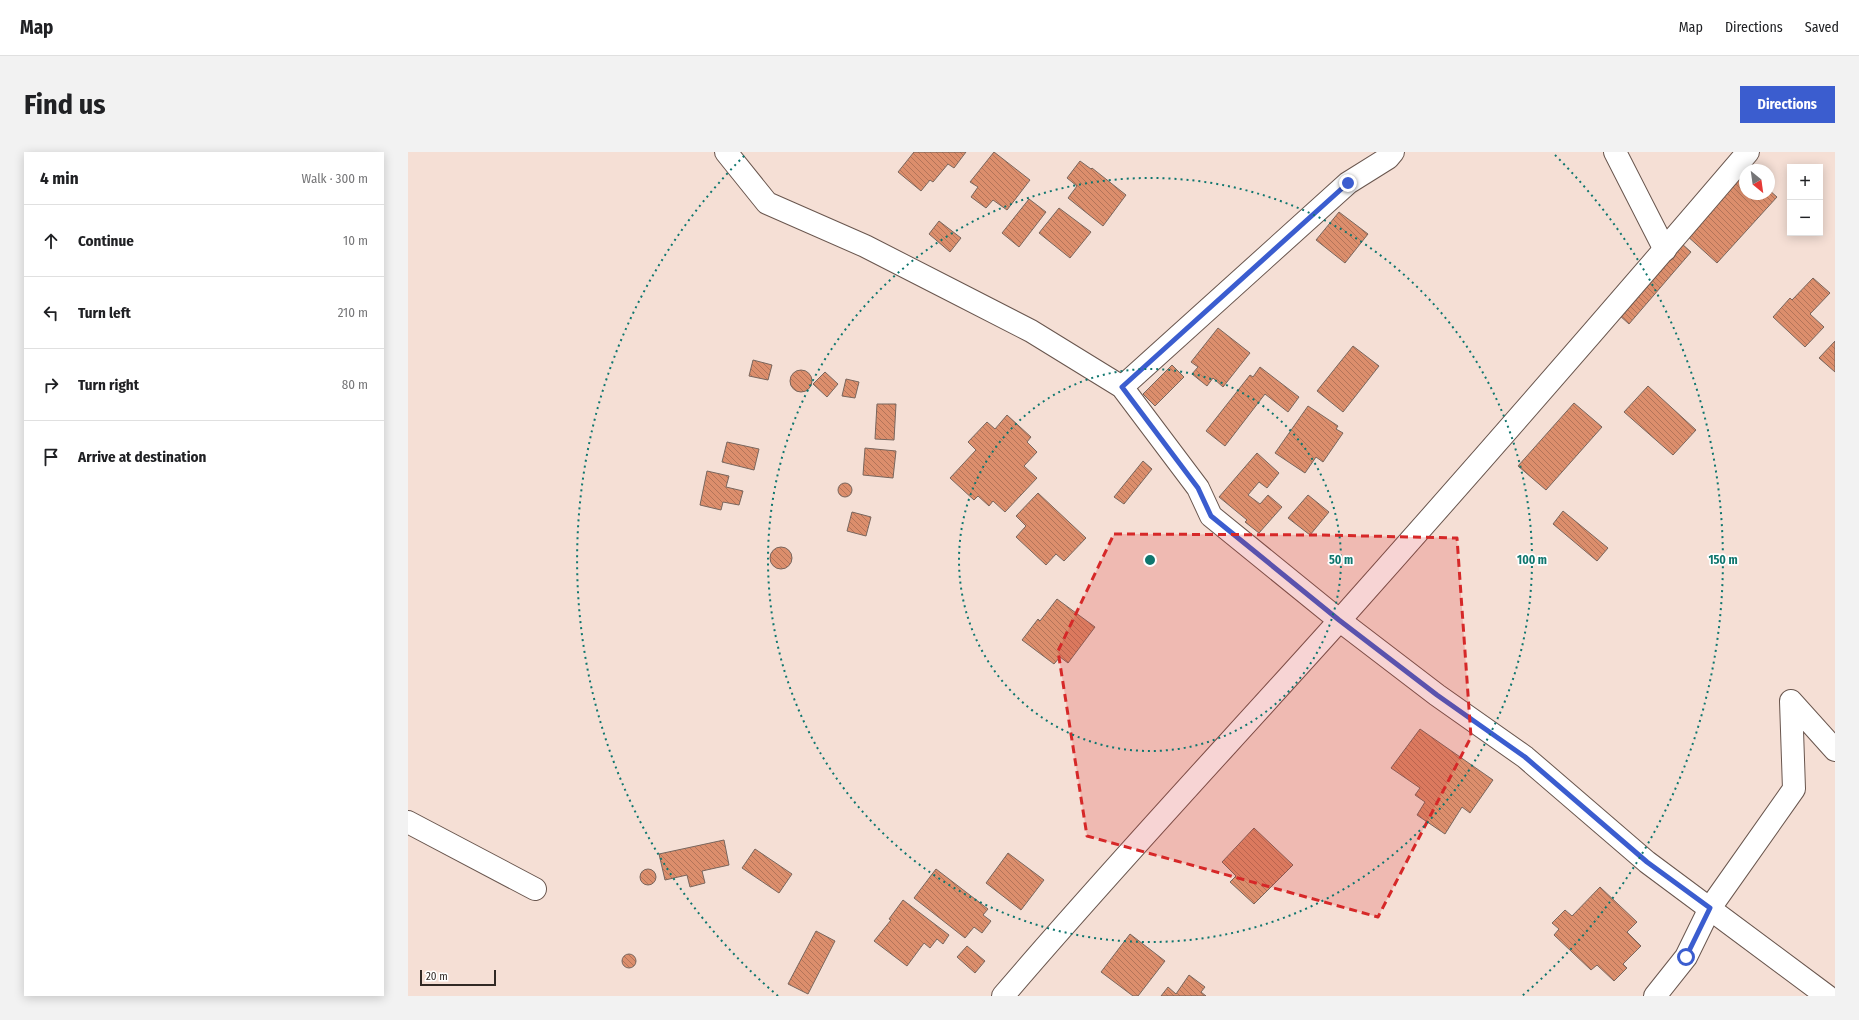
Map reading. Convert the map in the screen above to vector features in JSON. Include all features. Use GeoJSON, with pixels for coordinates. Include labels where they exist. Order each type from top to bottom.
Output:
{"type":"FeatureCollection","features":[{"type":"Feature","properties":{"kind":"street"},"geometry":{"type":"LineString","coordinates":[[726,152],[767,203],[865,246],[960,294],[1031,331],[1122,387],[1198,488],[1211,516],[1339,620],[1437,695],[1525,757],[1647,862],[1826,996]]}},
{"type":"Feature","properties":{"kind":"street"},"geometry":{"type":"LineString","coordinates":[[1122,387],[1348,183],[1388,158],[1393,152]]}},
{"type":"Feature","properties":{"kind":"street"},"geometry":{"type":"LineString","coordinates":[[1615,152],[1665,250]]}},
{"type":"Feature","properties":{"kind":"street"},"geometry":{"type":"LineString","coordinates":[[1003,996],[1069,919],[1339,620],[1665,250],[1748,152]]}},
{"type":"Feature","properties":{"kind":"street"},"geometry":{"type":"LineString","coordinates":[[1655,996],[1686,957],[1710,908],[1794,789],[1791,701],[1835,750]]}},
{"type":"Feature","properties":{"kind":"street"},"geometry":{"type":"LineString","coordinates":[[408,822],[534,889]]}},
{"type":"Feature","properties":{"kind":"highlighted area"},"geometry":{"type":"Polygon","coordinates":[[[1114,534],[1321,535],[1457,538],[1471,737],[1378,917],[1087,836],[1058,651],[1114,534]]]}},
{"type":"Feature","properties":{"kind":"building"},"geometry":{"type":"Polygon","coordinates":[[[914,152],[966,152],[954,168],[948,164],[933,182],[930,180],[921,191],[898,172],[914,152]]]}},
{"type":"Feature","properties":{"kind":"building"},"geometry":{"type":"Polygon","coordinates":[[[994,152],[1030,180],[1007,210],[993,200],[986,208],[971,197],[978,187],[970,182],[994,152]]]}},
{"type":"Feature","properties":{"kind":"building"},"geometry":{"type":"Polygon","coordinates":[[[1080,161],[1091,169],[1092,168],[1126,195],[1103,226],[1068,198],[1077,186],[1067,178],[1080,161]]]}},
{"type":"Feature","properties":{"kind":"building"},"geometry":{"type":"Polygon","coordinates":[[[1739,175],[1739,200],[1774,200],[1717,263],[1685,234],[1739,175]]]}},
{"type":"Feature","properties":{"kind":"building"},"geometry":{"type":"Polygon","coordinates":[[[1029,199],[1046,212],[1019,247],[1002,233],[1029,199]]]}},
{"type":"Feature","properties":{"kind":"building"},"geometry":{"type":"Polygon","coordinates":[[[1059,208],[1091,232],[1070,258],[1039,233],[1059,208]]]}},
{"type":"Feature","properties":{"kind":"building"},"geometry":{"type":"Polygon","coordinates":[[[1339,212],[1368,234],[1345,263],[1316,240],[1339,212]]]}},
{"type":"Feature","properties":{"kind":"building"},"geometry":{"type":"Polygon","coordinates":[[[939,221],[961,238],[950,252],[929,234],[939,221]]]}},
{"type":"Feature","properties":{"kind":"building"},"geometry":{"type":"Polygon","coordinates":[[[1681,243],[1691,252],[1629,324],[1619,315],[1681,243]]]}},
{"type":"Feature","properties":{"kind":"building"},"geometry":{"type":"Polygon","coordinates":[[[1813,278],[1830,293],[1810,314],[1824,327],[1805,347],[1773,317],[1790,298],[1792,300],[1813,278]]]}},
{"type":"Feature","properties":{"kind":"building"},"geometry":{"type":"Polygon","coordinates":[[[1218,328],[1250,353],[1223,387],[1213,378],[1207,386],[1192,374],[1198,367],[1191,362],[1218,328]]]}},
{"type":"Feature","properties":{"kind":"building"},"geometry":{"type":"Polygon","coordinates":[[[1835,341],[1835,372],[1819,358],[1835,341]]]}},
{"type":"Feature","properties":{"kind":"building"},"geometry":{"type":"Polygon","coordinates":[[[1353,346],[1379,366],[1343,412],[1317,391],[1353,346]]]}},
{"type":"Feature","properties":{"kind":"building"},"geometry":{"type":"Polygon","coordinates":[[[753,360],[772,365],[768,380],[749,376],[753,360]]]}},
{"type":"Feature","properties":{"kind":"building"},"geometry":{"type":"Polygon","coordinates":[[[1172,365],[1184,377],[1155,406],[1143,394],[1172,365]]]}},
{"type":"Feature","properties":{"kind":"building"},"geometry":{"type":"Polygon","coordinates":[[[1260,367],[1299,397],[1288,412],[1265,394],[1225,446],[1206,431],[1250,375],[1253,377],[1260,367]]]}},
{"type":"Feature","properties":{"kind":"building"},"geometry":{"type":"Polygon","coordinates":[[[801,370],[809,373],[812,381],[809,389],[801,392],[793,389],[790,381],[793,373],[801,370]]]}},
{"type":"Feature","properties":{"kind":"building"},"geometry":{"type":"Polygon","coordinates":[[[825,372],[838,384],[827,397],[813,384],[825,372]]]}},
{"type":"Feature","properties":{"kind":"building"},"geometry":{"type":"Polygon","coordinates":[[[846,379],[859,382],[855,398],[842,396],[846,379]]]}},
{"type":"Feature","properties":{"kind":"building"},"geometry":{"type":"Polygon","coordinates":[[[1648,386],[1696,430],[1673,455],[1624,412],[1648,386]]]}},
{"type":"Feature","properties":{"kind":"building"},"geometry":{"type":"Polygon","coordinates":[[[1574,403],[1602,427],[1546,490],[1518,466],[1574,403]]]}},
{"type":"Feature","properties":{"kind":"building"},"geometry":{"type":"Polygon","coordinates":[[[877,404],[896,404],[894,440],[875,439],[877,404]]]}},
{"type":"Feature","properties":{"kind":"building"},"geometry":{"type":"Polygon","coordinates":[[[1308,406],[1338,426],[1336,429],[1343,433],[1323,462],[1316,457],[1305,473],[1275,453],[1308,406]]]}},
{"type":"Feature","properties":{"kind":"building"},"geometry":{"type":"Polygon","coordinates":[[[1007,415],[1031,437],[1027,442],[1037,452],[1024,466],[1037,478],[1005,512],[993,501],[989,506],[978,496],[974,500],[950,478],[976,450],[968,442],[987,422],[995,429],[1007,415]]]}},
{"type":"Feature","properties":{"kind":"building"},"geometry":{"type":"Polygon","coordinates":[[[727,442],[759,449],[754,470],[722,462],[727,442]]]}},
{"type":"Feature","properties":{"kind":"building"},"geometry":{"type":"Polygon","coordinates":[[[865,448],[896,451],[893,478],[863,475],[865,448]]]}},
{"type":"Feature","properties":{"kind":"building"},"geometry":{"type":"Polygon","coordinates":[[[1257,453],[1279,473],[1267,488],[1259,482],[1248,495],[1260,504],[1268,495],[1282,507],[1259,533],[1245,522],[1247,520],[1219,497],[1257,453]]]}},
{"type":"Feature","properties":{"kind":"building"},"geometry":{"type":"Polygon","coordinates":[[[1143,461],[1152,469],[1124,504],[1114,497],[1143,461]]]}},
{"type":"Feature","properties":{"kind":"building"},"geometry":{"type":"Polygon","coordinates":[[[707,471],[729,476],[726,487],[743,491],[739,505],[723,502],[721,510],[700,505],[707,471]]]}},
{"type":"Feature","properties":{"kind":"building"},"geometry":{"type":"Polygon","coordinates":[[[845,483],[850,485],[852,490],[850,495],[845,497],[840,495],[838,490],[840,485],[845,483]]]}},
{"type":"Feature","properties":{"kind":"building"},"geometry":{"type":"Polygon","coordinates":[[[1038,493],[1086,538],[1064,561],[1056,554],[1046,565],[1016,537],[1026,526],[1016,516],[1038,493]]]}},
{"type":"Feature","properties":{"kind":"building"},"geometry":{"type":"Polygon","coordinates":[[[1308,495],[1329,512],[1310,535],[1288,518],[1308,495]]]}},
{"type":"Feature","properties":{"kind":"building"},"geometry":{"type":"Polygon","coordinates":[[[1563,511],[1608,548],[1597,561],[1553,524],[1563,511]]]}},
{"type":"Feature","properties":{"kind":"building"},"geometry":{"type":"Polygon","coordinates":[[[852,512],[871,517],[866,536],[847,531],[852,512]]]}},
{"type":"Feature","properties":{"kind":"building"},"geometry":{"type":"Polygon","coordinates":[[[781,547],[789,550],[792,558],[789,566],[781,569],[773,566],[770,558],[773,550],[781,547]]]}},
{"type":"Feature","properties":{"kind":"building"},"geometry":{"type":"Polygon","coordinates":[[[1057,599],[1095,627],[1068,663],[1060,657],[1054,664],[1022,640],[1038,619],[1040,621],[1057,599]]]}},
{"type":"Feature","properties":{"kind":"building"},"geometry":{"type":"Polygon","coordinates":[[[1420,729],[1493,780],[1470,813],[1462,807],[1445,834],[1417,815],[1425,802],[1415,795],[1420,788],[1391,768],[1420,729]]]}},
{"type":"Feature","properties":{"kind":"building"},"geometry":{"type":"Polygon","coordinates":[[[1254,828],[1293,865],[1254,904],[1230,882],[1236,876],[1222,862],[1254,828]]]}},
{"type":"Feature","properties":{"kind":"building"},"geometry":{"type":"Polygon","coordinates":[[[724,840],[729,865],[702,871],[705,883],[690,887],[687,875],[665,880],[659,854],[724,840]]]}},
{"type":"Feature","properties":{"kind":"building"},"geometry":{"type":"Polygon","coordinates":[[[755,849],[792,874],[779,893],[742,868],[755,849]]]}},
{"type":"Feature","properties":{"kind":"building"},"geometry":{"type":"Polygon","coordinates":[[[1008,853],[1044,880],[1021,910],[986,883],[1008,853]]]}},
{"type":"Feature","properties":{"kind":"building"},"geometry":{"type":"Polygon","coordinates":[[[648,869],[654,871],[656,877],[654,883],[648,885],[642,883],[640,877],[642,871],[648,869]]]}},
{"type":"Feature","properties":{"kind":"building"},"geometry":{"type":"Polygon","coordinates":[[[936,869],[988,909],[983,915],[991,921],[982,933],[974,927],[965,938],[914,898],[936,869]]]}},
{"type":"Feature","properties":{"kind":"building"},"geometry":{"type":"Polygon","coordinates":[[[1600,887],[1637,922],[1627,932],[1641,946],[1623,964],[1627,968],[1614,981],[1597,965],[1591,970],[1554,935],[1559,929],[1552,923],[1565,910],[1572,916],[1600,887]]]}},
{"type":"Feature","properties":{"kind":"building"},"geometry":{"type":"Polygon","coordinates":[[[903,900],[949,935],[943,944],[937,939],[930,948],[924,943],[907,966],[874,941],[891,920],[889,919],[903,900]]]}},
{"type":"Feature","properties":{"kind":"building"},"geometry":{"type":"Polygon","coordinates":[[[816,931],[835,941],[808,994],[788,984],[816,931]]]}},
{"type":"Feature","properties":{"kind":"building"},"geometry":{"type":"Polygon","coordinates":[[[1130,934],[1165,961],[1138,996],[1133,996],[1101,972],[1130,934]]]}},
{"type":"Feature","properties":{"kind":"building"},"geometry":{"type":"Polygon","coordinates":[[[967,946],[985,961],[975,973],[957,957],[967,946]]]}},
{"type":"Feature","properties":{"kind":"building"},"geometry":{"type":"Polygon","coordinates":[[[626,954],[632,954],[636,958],[636,964],[632,968],[626,968],[622,964],[622,958],[626,954]]]}},
{"type":"Feature","properties":{"kind":"building"},"geometry":{"type":"Polygon","coordinates":[[[1189,975],[1205,987],[1201,992],[1206,996],[1161,996],[1168,987],[1176,994],[1189,975]]]}},
{"type":"Feature","properties":{"kind":"route"},"geometry":{"type":"LineString","coordinates":[[1348,183],[1122,387],[1198,488],[1211,516],[1339,620],[1437,695],[1525,757],[1647,862],[1710,908],[1686,957]]}}]}
